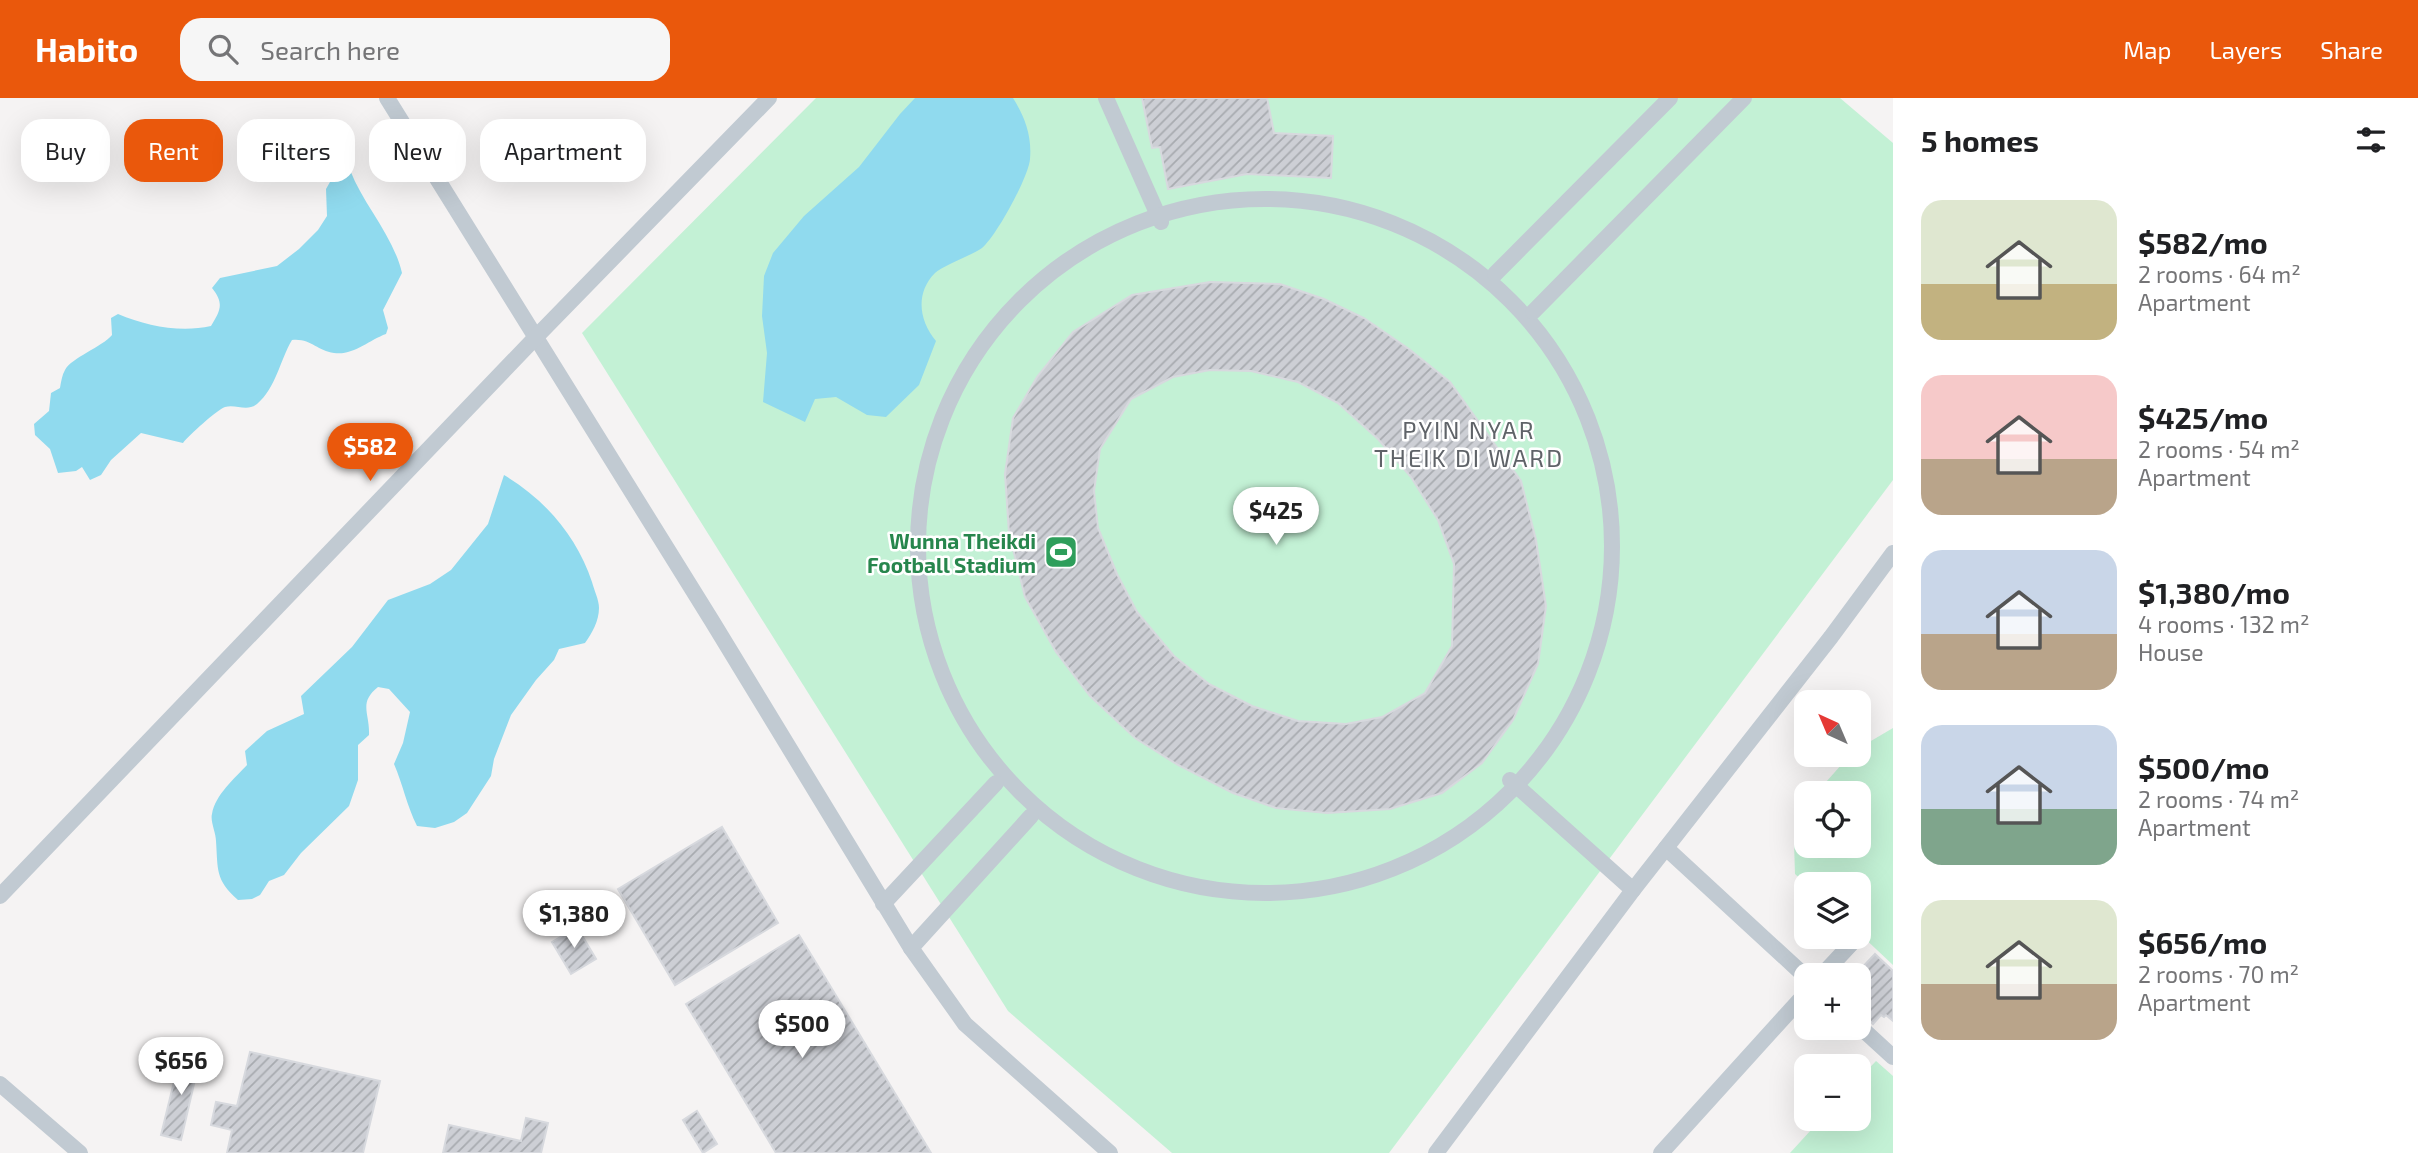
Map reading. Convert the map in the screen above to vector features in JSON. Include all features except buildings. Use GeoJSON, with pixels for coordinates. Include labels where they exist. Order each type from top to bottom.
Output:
{"type":"FeatureCollection","features":[{"type":"Feature","properties":{"kind":"street"},"geometry":{"type":"LineString","coordinates":[[387,98],[712,621],[911,948],[965,1024],[1110,1153]]}},
{"type":"Feature","properties":{"kind":"street"},"geometry":{"type":"LineString","coordinates":[[0,896],[769,98]]}},
{"type":"Feature","properties":{"kind":"street"},"geometry":{"type":"LineString","coordinates":[[1106,98],[1161,222]]}},
{"type":"Feature","properties":{"kind":"street"},"geometry":{"type":"LineString","coordinates":[[1495,274],[1670,98]]}},
{"type":"Feature","properties":{"kind":"street"},"geometry":{"type":"LineString","coordinates":[[1533,312],[1744,98]]}},
{"type":"Feature","properties":{"kind":"street"},"geometry":{"type":"LineString","coordinates":[[1288,198],[1346,204],[1421,229],[1495,274],[1533,312],[1575,371],[1610,466],[1616,553],[1602,628],[1564,710],[1510,780],[1454,828],[1387,864],[1308,887],[1207,890],[1125,872],[1031,816],[996,783],[955,722],[928,662],[917,581],[925,496],[944,428],[980,360],[1029,301],[1091,254],[1161,222],[1216,204],[1288,198]]}},
{"type":"Feature","properties":{"kind":"street"},"geometry":{"type":"LineString","coordinates":[[1436,1153],[1633,890],[1831,637],[1893,552]]}},
{"type":"Feature","properties":{"kind":"street"},"geometry":{"type":"LineString","coordinates":[[1510,780],[1633,890]]}},
{"type":"Feature","properties":{"kind":"street"},"geometry":{"type":"LineString","coordinates":[[883,904],[996,783]]}},
{"type":"Feature","properties":{"kind":"street"},"geometry":{"type":"LineString","coordinates":[[911,948],[1031,816]]}},
{"type":"Feature","properties":{"kind":"street"},"geometry":{"type":"LineString","coordinates":[[1666,848],[1794,966]]}},
{"type":"Feature","properties":{"kind":"street"},"geometry":{"type":"LineString","coordinates":[[1833,963],[1846,949]]}},
{"type":"Feature","properties":{"kind":"street"},"geometry":{"type":"LineString","coordinates":[[1661,1153],[1794,1006]]}},
{"type":"Feature","properties":{"kind":"street"},"geometry":{"type":"LineString","coordinates":[[1871,1037],[1893,1057]]}},
{"type":"Feature","properties":{"kind":"street"},"geometry":{"type":"LineString","coordinates":[[0,1084],[80,1153]]}},
{"type":"Feature","properties":{"kind":"green space","name":"Wunna Theikdi Football Stadium"},"geometry":{"type":"Polygon","coordinates":[[[816,98],[1840,98],[1893,143],[1893,480],[1389,1153],[1172,1153],[1008,1011],[582,333],[816,98]]]}},
{"type":"Feature","properties":{"kind":"green space"},"geometry":{"type":"Polygon","coordinates":[[[1893,728],[1893,965],[1871,944],[1871,872],[1795,872],[1794,858],[1871,858],[1871,781],[1827,781],[1839,767],[1871,767],[1871,741],[1893,728]]]}},
{"type":"Feature","properties":{"kind":"green space"},"geometry":{"type":"Polygon","coordinates":[[[1876,1061],[1893,1076],[1893,1153],[1790,1153],[1810,1131],[1871,1131],[1871,1066],[1876,1061]]]}},
{"type":"Feature","properties":{"kind":"water"},"geometry":{"type":"Polygon","coordinates":[[[915,98],[1013,98],[1029,135],[1030,159],[1024,179],[1011,206],[988,242],[977,251],[939,270],[924,289],[923,316],[936,341],[919,385],[886,417],[867,415],[836,397],[815,399],[805,422],[763,402],[767,353],[762,316],[764,276],[773,253],[804,216],[859,167],[915,98]]]}},
{"type":"Feature","properties":{"kind":"water"},"geometry":{"type":"Polygon","coordinates":[[[355,181],[398,259],[402,273],[383,310],[388,328],[386,334],[354,350],[341,353],[328,352],[304,341],[292,340],[269,390],[257,404],[245,408],[225,407],[203,423],[183,443],[141,433],[111,460],[101,475],[90,480],[82,467],[76,471],[58,473],[50,449],[35,435],[34,424],[49,411],[51,393],[60,388],[68,366],[112,335],[111,318],[118,314],[152,325],[187,329],[211,326],[220,307],[212,288],[220,278],[277,266],[299,249],[318,230],[327,216],[326,189],[330,182],[355,181]]]}},
{"type":"Feature","properties":{"kind":"water"},"geometry":{"type":"Polygon","coordinates":[[[504,475],[533,496],[558,521],[586,566],[599,605],[595,627],[585,643],[559,649],[554,660],[511,715],[494,759],[491,776],[467,813],[454,822],[435,828],[417,826],[394,764],[403,743],[410,712],[389,689],[378,687],[368,698],[366,709],[369,735],[358,745],[358,780],[349,806],[301,853],[284,875],[269,881],[260,895],[252,899],[238,900],[225,886],[219,874],[212,817],[221,794],[247,765],[245,751],[267,731],[304,714],[301,696],[352,647],[388,600],[430,584],[451,570],[488,524],[504,475]]]}},
{"type":"Feature","properties":{"kind":"place","name":"Wunna Theikdi Football Stadium"},"geometry":{"type":"Point","coordinates":[1061,552]}},
{"type":"Feature","properties":{"kind":"district","name":"PYIN NYAR THEIK DI WARD"},"geometry":{"type":"Point","coordinates":[1469,443]}}]}
